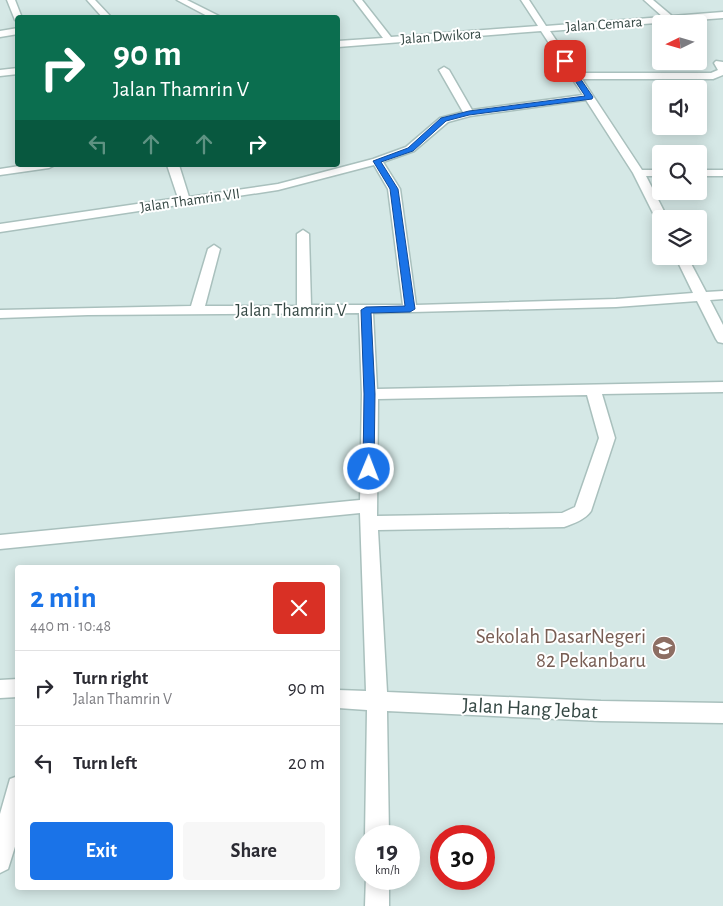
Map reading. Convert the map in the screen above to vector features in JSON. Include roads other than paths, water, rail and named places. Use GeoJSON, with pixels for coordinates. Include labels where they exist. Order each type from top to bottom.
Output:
{"type":"FeatureCollection","features":[{"type":"Feature","properties":{"kind":"street"},"geometry":{"type":"LineString","coordinates":[[91,0],[105,15]]}},
{"type":"Feature","properties":{"kind":"street"},"geometry":{"type":"LineString","coordinates":[[181,0],[213,15]]}},
{"type":"Feature","properties":{"kind":"street"},"geometry":{"type":"LineString","coordinates":[[358,0],[389,40]]}},
{"type":"Feature","properties":{"kind":"street"},"geometry":{"type":"LineString","coordinates":[[525,0],[639,173],[658,210]]}},
{"type":"Feature","properties":{"kind":"street"},"geometry":{"type":"LineString","coordinates":[[648,0],[665,15]]}},
{"type":"Feature","properties":{"kind":"street"},"geometry":{"type":"LineString","coordinates":[[10,4],[16,15]]}},
{"type":"Feature","properties":{"kind":"street","name":"Jalan Cemara"},"geometry":{"type":"LineString","coordinates":[[708,16],[723,15]]}},
{"type":"Feature","properties":{"kind":"street","name":"Jalan Cemara"},"geometry":{"type":"LineString","coordinates":[[544,29],[652,20]]}},
{"type":"Feature","properties":{"kind":"street","name":"Jalan Dwikora"},"geometry":{"type":"LineString","coordinates":[[340,44],[544,29]]}},
{"type":"Feature","properties":{"kind":"street"},"geometry":{"type":"LineString","coordinates":[[0,34],[15,32]]}},
{"type":"Feature","properties":{"kind":"street"},"geometry":{"type":"LineString","coordinates":[[340,35],[354,42]]}},
{"type":"Feature","properties":{"kind":"street"},"geometry":{"type":"LineString","coordinates":[[576,76],[712,76],[723,71],[718,63]]}},
{"type":"Feature","properties":{"kind":"street"},"geometry":{"type":"LineString","coordinates":[[444,70],[469,113]]}},
{"type":"Feature","properties":{"kind":"street"},"geometry":{"type":"LineString","coordinates":[[0,73],[15,72]]}},
{"type":"Feature","properties":{"kind":"street","name":"Jalan Thamrin VII"},"geometry":{"type":"LineString","coordinates":[[0,228],[278,187],[377,161],[410,149],[444,120],[469,113],[589,97]]}},
{"type":"Feature","properties":{"kind":"street"},"geometry":{"type":"LineString","coordinates":[[377,161],[394,189],[410,309]]}},
{"type":"Feature","properties":{"kind":"street"},"geometry":{"type":"LineString","coordinates":[[0,172],[35,167]]}},
{"type":"Feature","properties":{"kind":"street"},"geometry":{"type":"LineString","coordinates":[[174,167],[184,200]]}},
{"type":"Feature","properties":{"kind":"street"},"geometry":{"type":"LineString","coordinates":[[639,173],[652,173]]}},
{"type":"Feature","properties":{"kind":"street"},"geometry":{"type":"LineString","coordinates":[[707,173],[723,173]]}},
{"type":"Feature","properties":{"kind":"street"},"geometry":{"type":"LineString","coordinates":[[303,234],[304,310]]}},
{"type":"Feature","properties":{"kind":"street"},"geometry":{"type":"LineString","coordinates":[[197,310],[214,250]]}},
{"type":"Feature","properties":{"kind":"street"},"geometry":{"type":"LineString","coordinates":[[686,265],[721,332]]}},
{"type":"Feature","properties":{"kind":"street","name":"Jalan Thamrin V"},"geometry":{"type":"LineString","coordinates":[[0,314],[197,310],[410,309],[616,303],[723,295]]}},
{"type":"Feature","properties":{"kind":"street"},"geometry":{"type":"LineString","coordinates":[[366,310],[370,394],[369,515],[377,701],[377,825]]}},
{"type":"Feature","properties":{"kind":"street"},"geometry":{"type":"LineString","coordinates":[[370,394],[723,387]]}},
{"type":"Feature","properties":{"kind":"street"},"geometry":{"type":"LineString","coordinates":[[0,542],[369,515],[564,520],[582,510],[607,438],[593,391]]}},
{"type":"Feature","properties":{"kind":"street"},"geometry":{"type":"LineString","coordinates":[[0,689],[15,688]]}},
{"type":"Feature","properties":{"kind":"street","name":"Jalan Hang Jebat"},"geometry":{"type":"LineString","coordinates":[[340,699],[601,711],[723,713]]}},
{"type":"Feature","properties":{"kind":"street"},"geometry":{"type":"LineString","coordinates":[[0,862],[15,799]]}},
{"type":"Feature","properties":{"kind":"street"},"geometry":{"type":"LineString","coordinates":[[377,890],[377,906]]}},
{"type":"Feature","properties":{"kind":"place","name":"Sekolah DasarNegeri 82 Pekanbaru"},"geometry":{"type":"Point","coordinates":[664,648]}}]}
